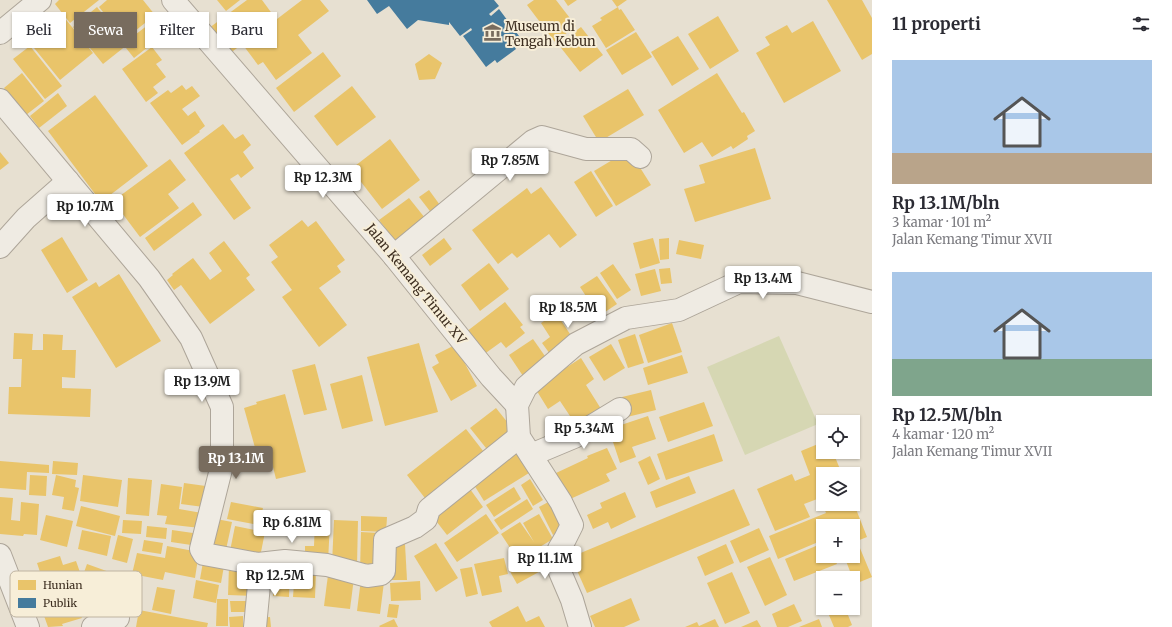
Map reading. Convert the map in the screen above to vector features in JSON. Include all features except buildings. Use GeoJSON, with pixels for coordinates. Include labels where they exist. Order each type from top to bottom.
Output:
{"type":"FeatureCollection","features":[{"type":"Feature","properties":{"kind":"street"},"geometry":{"type":"LineString","coordinates":[[0,33],[40,0]]}},
{"type":"Feature","properties":{"kind":"street","name":"Jalan Kemang Timur XV"},"geometry":{"type":"LineString","coordinates":[[172,0],[394,256],[494,380],[515,403]]}},
{"type":"Feature","properties":{"kind":"street"},"geometry":{"type":"LineString","coordinates":[[0,100],[149,278],[192,338],[222,407],[222,465],[201,549],[204,554],[261,564],[284,561],[328,565],[367,576],[381,574],[384,572],[385,540],[415,528],[426,519],[429,509],[519,436]]}},
{"type":"Feature","properties":{"kind":"street"},"geometry":{"type":"LineString","coordinates":[[394,256],[533,141],[542,137],[586,149],[631,148],[640,157]]}},
{"type":"Feature","properties":{"kind":"street"},"geometry":{"type":"LineString","coordinates":[[0,247],[26,218],[68,181]]}},
{"type":"Feature","properties":{"kind":"street"},"geometry":{"type":"LineString","coordinates":[[580,627],[572,600],[560,572],[559,549],[572,525],[561,502],[519,436],[515,403],[526,387],[576,344],[626,318],[679,310],[739,282],[797,284],[872,302]]}},
{"type":"Feature","properties":{"kind":"street"},"geometry":{"type":"LineString","coordinates":[[530,455],[574,437],[620,409]]}},
{"type":"Feature","properties":{"kind":"street"},"geometry":{"type":"LineString","coordinates":[[0,554],[10,580]]}},
{"type":"Feature","properties":{"kind":"street"},"geometry":{"type":"LineString","coordinates":[[255,627],[261,564]]}},
{"type":"Feature","properties":{"kind":"street"},"geometry":{"type":"LineString","coordinates":[[24,617],[28,627]]}},
{"type":"Feature","properties":{"kind":"street"},"geometry":{"type":"LineString","coordinates":[[93,627],[118,618]]}},
{"type":"Feature","properties":{"kind":"green space"},"geometry":{"type":"Polygon","coordinates":[[[779,336],[816,419],[816,425],[745,455],[707,367],[779,336]]]}},
{"type":"Feature","properties":{"kind":"place","name":"Museum di Tengah Kebun"},"geometry":{"type":"Point","coordinates":[492,33]}}]}
